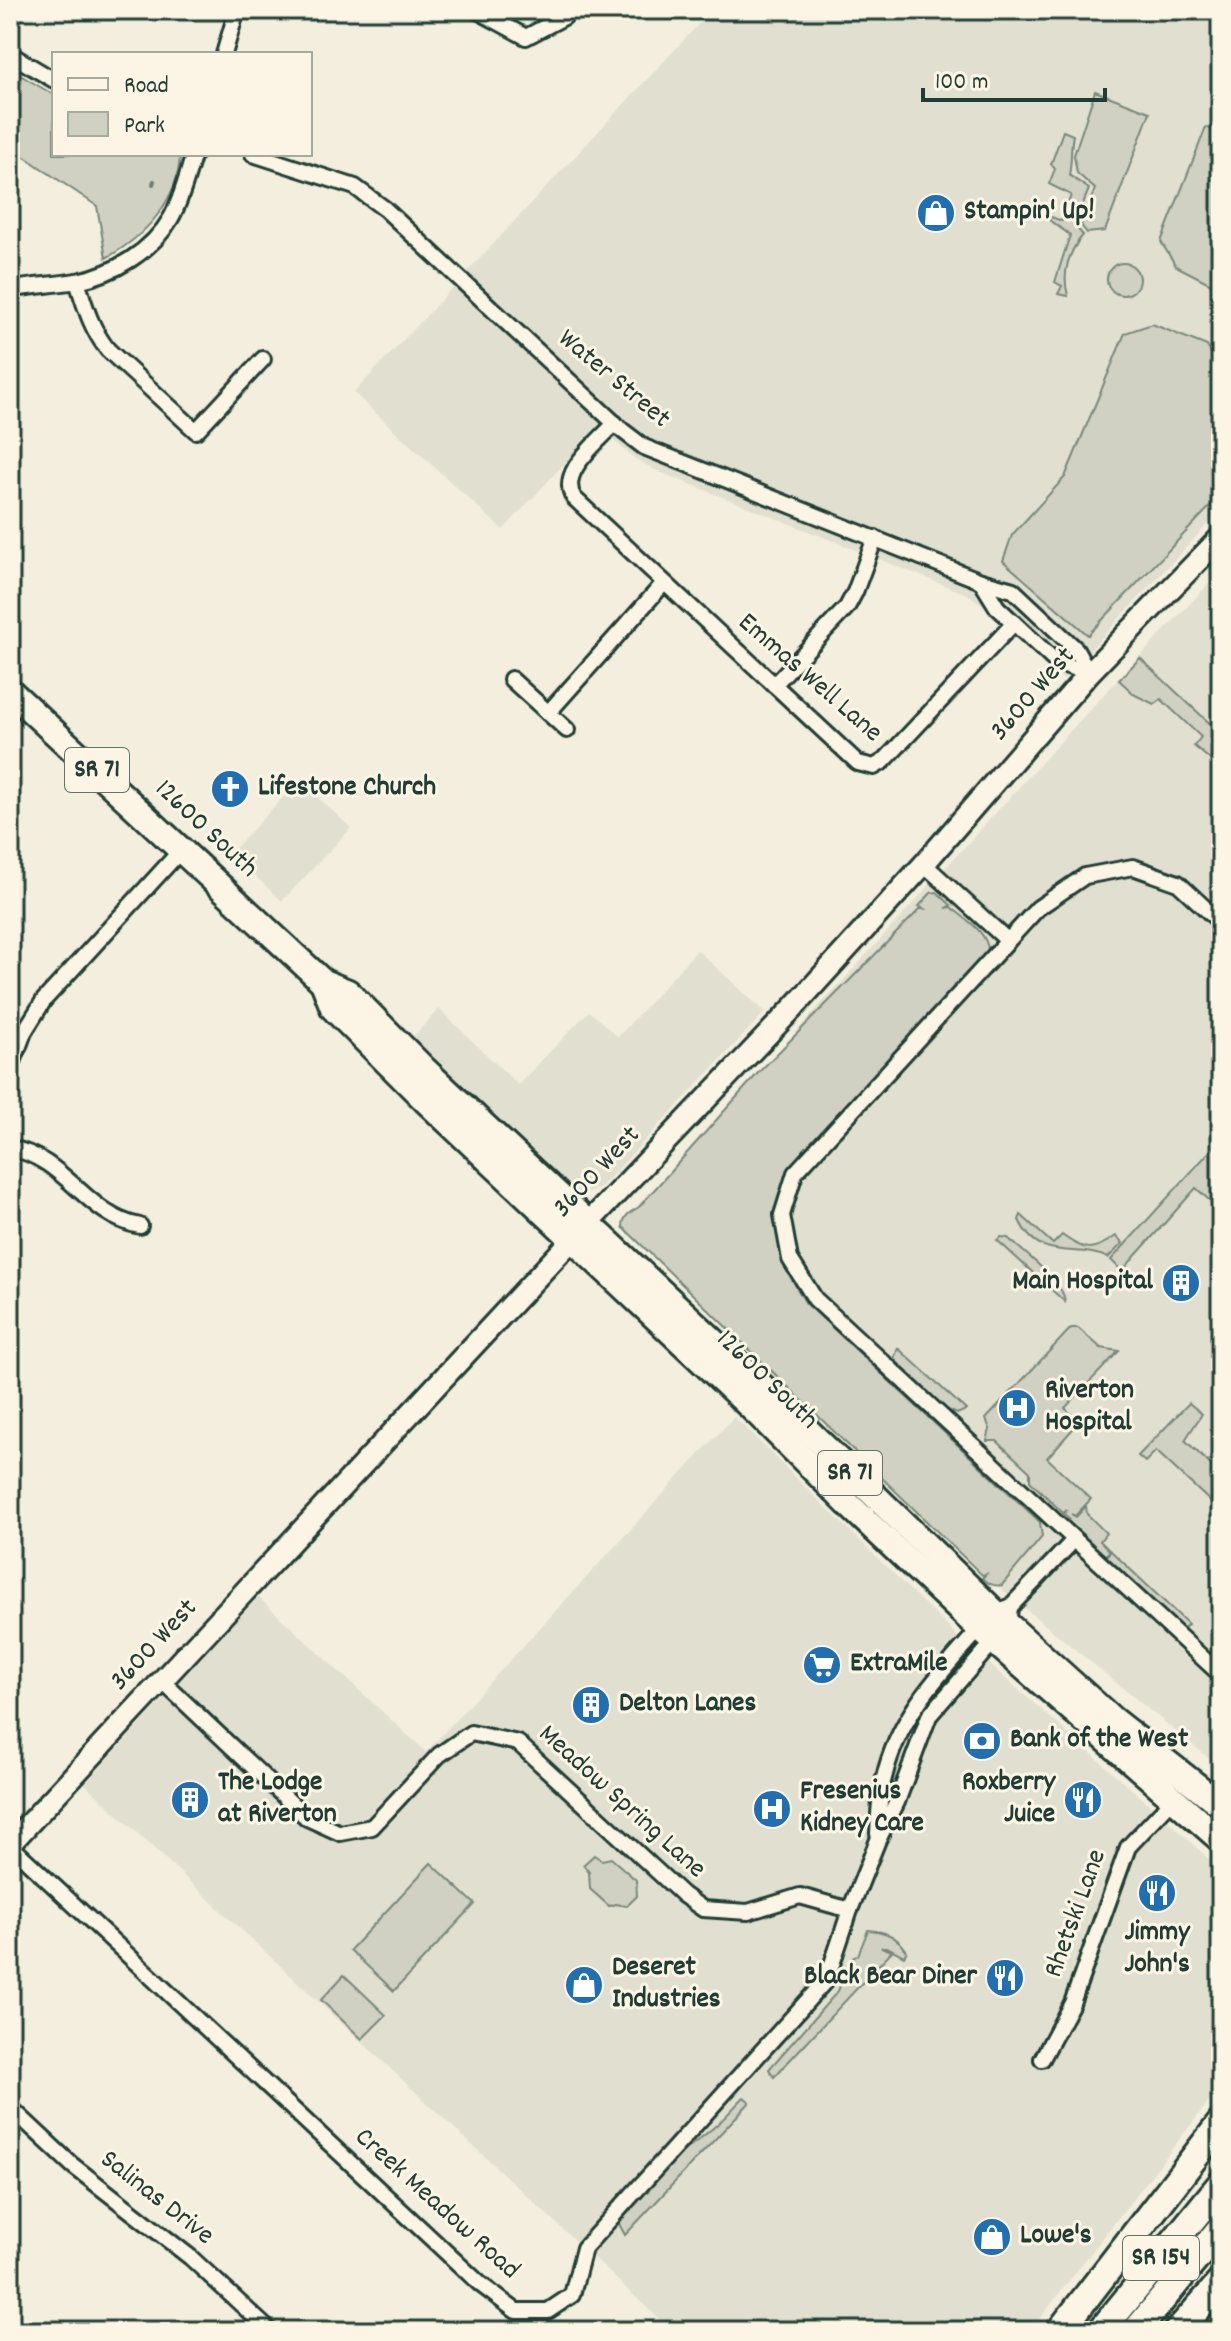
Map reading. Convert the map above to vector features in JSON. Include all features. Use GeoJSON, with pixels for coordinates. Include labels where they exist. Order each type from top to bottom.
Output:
{"type":"FeatureCollection","features":[{"type":"Feature","properties":{"kind":"highway"},"geometry":{"type":"LineString","coordinates":[[1060,2331],[1221,2123]]}},
{"type":"Feature","properties":{"kind":"highway","name":"SR 154"},"geometry":{"type":"LineString","coordinates":[[1101,2331],[1221,2184]]}},
{"type":"Feature","properties":{"kind":"highway","name":"SR 154"},"geometry":{"type":"LineString","coordinates":[[1136,2331],[1221,2228]]}},
{"type":"Feature","properties":{"kind":"highway"},"geometry":{"type":"LineString","coordinates":[[1178,2331],[1221,2282]]}},
{"type":"Feature","properties":{"kind":"main road","name":"3600 West"},"geometry":{"type":"LineString","coordinates":[[10,1844],[793,1008],[924,864],[1089,673],[1221,537]]}},
{"type":"Feature","properties":{"kind":"main road","name":"12600 South"},"geometry":{"type":"LineString","coordinates":[[10,691],[323,982],[333,1008],[425,1100],[581,1231],[998,1623],[1221,1840]]}},
{"type":"Feature","properties":{"kind":"main road","name":"12600 South"},"geometry":{"type":"LineString","coordinates":[[998,1623],[1113,1720],[1221,1805]]}},
{"type":"Feature","properties":{"kind":"street"},"geometry":{"type":"LineString","coordinates":[[225,52],[237,10]]}},
{"type":"Feature","properties":{"kind":"street"},"geometry":{"type":"LineString","coordinates":[[476,10],[526,37],[564,17],[571,10]]}},
{"type":"Feature","properties":{"kind":"street"},"geometry":{"type":"LineString","coordinates":[[10,54],[52,79]]}},
{"type":"Feature","properties":{"kind":"street"},"geometry":{"type":"LineString","coordinates":[[10,290],[36,284],[77,281],[129,261],[152,243],[171,218],[193,156]]}},
{"type":"Feature","properties":{"kind":"street","name":"Water Street"},"geometry":{"type":"LineString","coordinates":[[259,156],[355,187],[385,209],[644,447],[981,581],[1013,590],[1076,649],[1089,673]]}},
{"type":"Feature","properties":{"kind":"street"},"geometry":{"type":"LineString","coordinates":[[77,281],[97,336],[108,350],[196,431],[263,359]]}},
{"type":"Feature","properties":{"kind":"street","name":"Emmas Well Lane"},"geometry":{"type":"LineString","coordinates":[[615,423],[575,468],[569,486],[578,503],[863,766],[874,767],[888,758],[1014,623]]}},
{"type":"Feature","properties":{"kind":"street"},"geometry":{"type":"LineString","coordinates":[[774,685],[847,607],[875,538]]}},
{"type":"Feature","properties":{"kind":"street"},"geometry":{"type":"LineString","coordinates":[[981,581],[997,607],[1056,662],[1089,673]]}},
{"type":"Feature","properties":{"kind":"street"},"geometry":{"type":"LineString","coordinates":[[548,713],[664,583]]}},
{"type":"Feature","properties":{"kind":"street"},"geometry":{"type":"LineString","coordinates":[[511,679],[567,730]]}},
{"type":"Feature","properties":{"kind":"street"},"geometry":{"type":"LineString","coordinates":[[10,1070],[24,1032],[44,1000],[182,849]]}},
{"type":"Feature","properties":{"kind":"street"},"geometry":{"type":"LineString","coordinates":[[924,864],[1008,941]]}},
{"type":"Feature","properties":{"kind":"street"},"geometry":{"type":"LineString","coordinates":[[1221,923],[1178,883],[1133,867],[1085,876],[1038,908],[795,1173],[782,1215],[790,1259],[815,1299],[1221,1675]]}},
{"type":"Feature","properties":{"kind":"street"},"geometry":{"type":"LineString","coordinates":[[10,1148],[30,1153],[52,1166],[105,1213],[122,1223],[140,1226]]}},
{"type":"Feature","properties":{"kind":"street"},"geometry":{"type":"LineString","coordinates":[[998,1623],[1074,1540]]}},
{"type":"Feature","properties":{"kind":"street","name":"Creek Meadow Road"},"geometry":{"type":"LineString","coordinates":[[878,1840],[884,1777],[913,1706],[960,1652],[998,1623]]}},
{"type":"Feature","properties":{"kind":"street","name":"Creek Meadow Road"},"geometry":{"type":"LineString","coordinates":[[10,1844],[480,2284],[516,2311],[548,2311],[572,2295],[584,2248],[827,1979],[850,1910],[897,1802],[929,1716],[968,1673],[998,1623]]}},
{"type":"Feature","properties":{"kind":"street","name":"Meadow Spring Lane"},"geometry":{"type":"LineString","coordinates":[[161,1680],[307,1818],[340,1833],[372,1827],[439,1755],[471,1733],[518,1743],[683,1895],[703,1909],[748,1912],[800,1896],[850,1910]]}},
{"type":"Feature","properties":{"kind":"street","name":"Rhetski Lane"},"geometry":{"type":"LineString","coordinates":[[1042,2059],[1072,2003],[1128,1847],[1175,1797]]}},
{"type":"Feature","properties":{"kind":"street","name":"Salinas Drive"},"geometry":{"type":"LineString","coordinates":[[10,2107],[72,2165],[190,2257],[270,2331]]}},
{"type":"Feature","properties":{"kind":"shaded area"},"geometry":{"type":"Polygon","coordinates":[[[712,10],[1221,10],[1221,510],[1063,679],[969,595],[655,470],[634,458],[598,427],[503,530],[354,393],[712,10]]]}},
{"type":"Feature","properties":{"kind":"shaded area","name":"Riverton Hospital"},"geometry":{"type":"Polygon","coordinates":[[[1221,571],[1221,1768],[1006,1593],[622,1223],[1094,705],[1221,571]]]}},
{"type":"Feature","properties":{"kind":"shaded area"},"geometry":{"type":"Polygon","coordinates":[[[299,780],[351,828],[282,901],[231,853],[299,780]]]}},
{"type":"Feature","properties":{"kind":"shaded area"},"geometry":{"type":"Polygon","coordinates":[[[697,950],[765,1012],[602,1186],[591,1192],[570,1189],[412,1038],[439,1009],[518,1085],[589,1011],[618,1037],[697,950]]]}},
{"type":"Feature","properties":{"kind":"shaded area"},"geometry":{"type":"Polygon","coordinates":[[[734,1417],[957,1636],[1221,1871],[1221,2086],[1030,2331],[672,2331],[85,1784],[258,1597],[426,1752],[734,1417]]]}},
{"type":"Feature","properties":{"kind":"green space"},"geometry":{"type":"Polygon","coordinates":[[[10,69],[52,94],[52,156],[180,156],[173,187],[157,216],[133,240],[106,258],[97,206],[10,147],[10,69]]]}},
{"type":"Feature","properties":{"kind":"green space"},"geometry":{"type":"Polygon","coordinates":[[[1095,91],[1150,112],[1105,231],[1087,233],[1081,225],[1095,189],[1077,173],[1074,155],[1095,91]]]}},
{"type":"Feature","properties":{"kind":"green space"},"geometry":{"type":"Polygon","coordinates":[[[1206,127],[1221,133],[1221,289],[1176,266],[1161,242],[1206,127]]]}},
{"type":"Feature","properties":{"kind":"green space"},"geometry":{"type":"Polygon","coordinates":[[[1063,131],[1073,135],[1069,175],[1089,189],[1074,225],[1083,235],[1073,249],[1068,264],[1068,296],[1058,294],[1062,286],[1055,282],[1070,235],[1049,220],[1051,217],[1062,221],[1071,195],[1049,184],[1055,169],[1051,164],[1063,131]]]}},
{"type":"Feature","properties":{"kind":"green space"},"geometry":{"type":"Polygon","coordinates":[[[1123,263],[1135,267],[1139,279],[1135,291],[1123,295],[1111,291],[1107,279],[1111,267],[1123,263]]]}},
{"type":"Feature","properties":{"kind":"green space"},"geometry":{"type":"Polygon","coordinates":[[[1152,324],[1207,346],[1221,372],[1221,495],[1088,635],[1003,561],[1012,535],[1065,477],[1125,333],[1152,324]]]}},
{"type":"Feature","properties":{"kind":"green space"},"geometry":{"type":"Polygon","coordinates":[[[1140,658],[1221,734],[1221,761],[1213,762],[1194,746],[1201,737],[1161,699],[1154,704],[1135,695],[1119,680],[1140,658]]]}},
{"type":"Feature","properties":{"kind":"green space"},"geometry":{"type":"Polygon","coordinates":[[[937,892],[951,905],[946,908],[951,907],[981,933],[988,946],[988,954],[807,1147],[794,1168],[779,1206],[779,1242],[784,1261],[805,1302],[1040,1522],[1042,1537],[1002,1585],[991,1584],[982,1578],[986,1574],[982,1575],[623,1227],[628,1215],[639,1207],[759,1072],[920,909],[924,909],[919,906],[931,893],[937,892]]]}},
{"type":"Feature","properties":{"kind":"green space"},"geometry":{"type":"Polygon","coordinates":[[[1221,1139],[1221,1211],[1196,1188],[1122,1271],[1111,1260],[1221,1139]]]}},
{"type":"Feature","properties":{"kind":"green space"},"geometry":{"type":"Polygon","coordinates":[[[1021,1215],[1053,1244],[1062,1235],[1077,1245],[1089,1248],[1116,1236],[1123,1243],[1108,1258],[1048,1247],[1027,1234],[1019,1220],[1021,1215]]]}},
{"type":"Feature","properties":{"kind":"green space"},"geometry":{"type":"Polygon","coordinates":[[[1008,1238],[1042,1268],[1058,1286],[1065,1302],[997,1240],[1008,1238]]]}},
{"type":"Feature","properties":{"kind":"green space"},"geometry":{"type":"Polygon","coordinates":[[[1071,1328],[1078,1328],[1101,1348],[1119,1351],[1065,1408],[1079,1422],[1047,1458],[1091,1499],[1075,1516],[1071,1514],[1076,1517],[1086,1506],[1087,1514],[1106,1533],[1100,1541],[1110,1551],[1104,1556],[1067,1522],[1070,1519],[1064,1514],[1067,1510],[1063,1513],[1030,1481],[1030,1472],[997,1441],[987,1441],[990,1429],[986,1419],[1071,1328]]]}},
{"type":"Feature","properties":{"kind":"green space"},"geometry":{"type":"Polygon","coordinates":[[[898,1348],[966,1410],[957,1414],[946,1409],[894,1359],[898,1348]]]}},
{"type":"Feature","properties":{"kind":"green space"},"geometry":{"type":"Polygon","coordinates":[[[1189,1403],[1202,1414],[1185,1440],[1221,1475],[1221,1495],[1213,1504],[1156,1451],[1145,1462],[1138,1456],[1189,1403]]]}},
{"type":"Feature","properties":{"kind":"green space"},"geometry":{"type":"Polygon","coordinates":[[[1111,1551],[1188,1624],[1183,1629],[1106,1556],[1111,1551]]]}},
{"type":"Feature","properties":{"kind":"green space"},"geometry":{"type":"Polygon","coordinates":[[[594,1855],[602,1860],[611,1858],[636,1880],[637,1896],[627,1906],[609,1906],[590,1889],[589,1872],[583,1865],[594,1855]]]}},
{"type":"Feature","properties":{"kind":"green space"},"geometry":{"type":"Polygon","coordinates":[[[431,1863],[475,1904],[394,1991],[350,1950],[431,1863]]]}},
{"type":"Feature","properties":{"kind":"green space"},"geometry":{"type":"Polygon","coordinates":[[[868,1930],[895,1938],[907,1951],[904,1956],[887,1947],[881,1947],[892,1951],[774,2077],[769,2069],[838,1991],[851,1959],[858,1955],[868,1930]]]}},
{"type":"Feature","properties":{"kind":"green space"},"geometry":{"type":"Polygon","coordinates":[[[344,1975],[386,2015],[362,2039],[321,2000],[344,1975]]]}},
{"type":"Feature","properties":{"kind":"green space"},"geometry":{"type":"Polygon","coordinates":[[[744,2097],[750,2102],[625,2235],[619,2224],[624,2210],[645,2184],[717,2124],[744,2097]]]}},
{"type":"Feature","properties":{"kind":"place","name":"Stampin' Up!"},"geometry":{"type":"Point","coordinates":[936,213]}},
{"type":"Feature","properties":{"kind":"place","name":"Lifestone Church"},"geometry":{"type":"Point","coordinates":[230,789]}},
{"type":"Feature","properties":{"kind":"place","name":"Main Hospital"},"geometry":{"type":"Point","coordinates":[1181,1283]}},
{"type":"Feature","properties":{"kind":"place","name":"Riverton Hospital"},"geometry":{"type":"Point","coordinates":[1017,1408]}},
{"type":"Feature","properties":{"kind":"place","name":"ExtraMile"},"geometry":{"type":"Point","coordinates":[822,1665]}},
{"type":"Feature","properties":{"kind":"place","name":"Delton Lanes"},"geometry":{"type":"Point","coordinates":[591,1705]}},
{"type":"Feature","properties":{"kind":"place","name":"Bank of the West"},"geometry":{"type":"Point","coordinates":[982,1741]}},
{"type":"Feature","properties":{"kind":"place","name":"The Lodge at Riverton"},"geometry":{"type":"Point","coordinates":[190,1800]}},
{"type":"Feature","properties":{"kind":"place","name":"Roxberry Juice"},"geometry":{"type":"Point","coordinates":[1083,1800]}},
{"type":"Feature","properties":{"kind":"place","name":"Fresenius Kidney Care"},"geometry":{"type":"Point","coordinates":[772,1809]}},
{"type":"Feature","properties":{"kind":"place","name":"Jimmy John's"},"geometry":{"type":"Point","coordinates":[1157,1893]}},
{"type":"Feature","properties":{"kind":"place","name":"Black Bear Diner"},"geometry":{"type":"Point","coordinates":[1005,1978]}},
{"type":"Feature","properties":{"kind":"place","name":"Deseret Industries"},"geometry":{"type":"Point","coordinates":[584,1985]}},
{"type":"Feature","properties":{"kind":"place","name":"Lowe's"},"geometry":{"type":"Point","coordinates":[992,2237]}}]}
